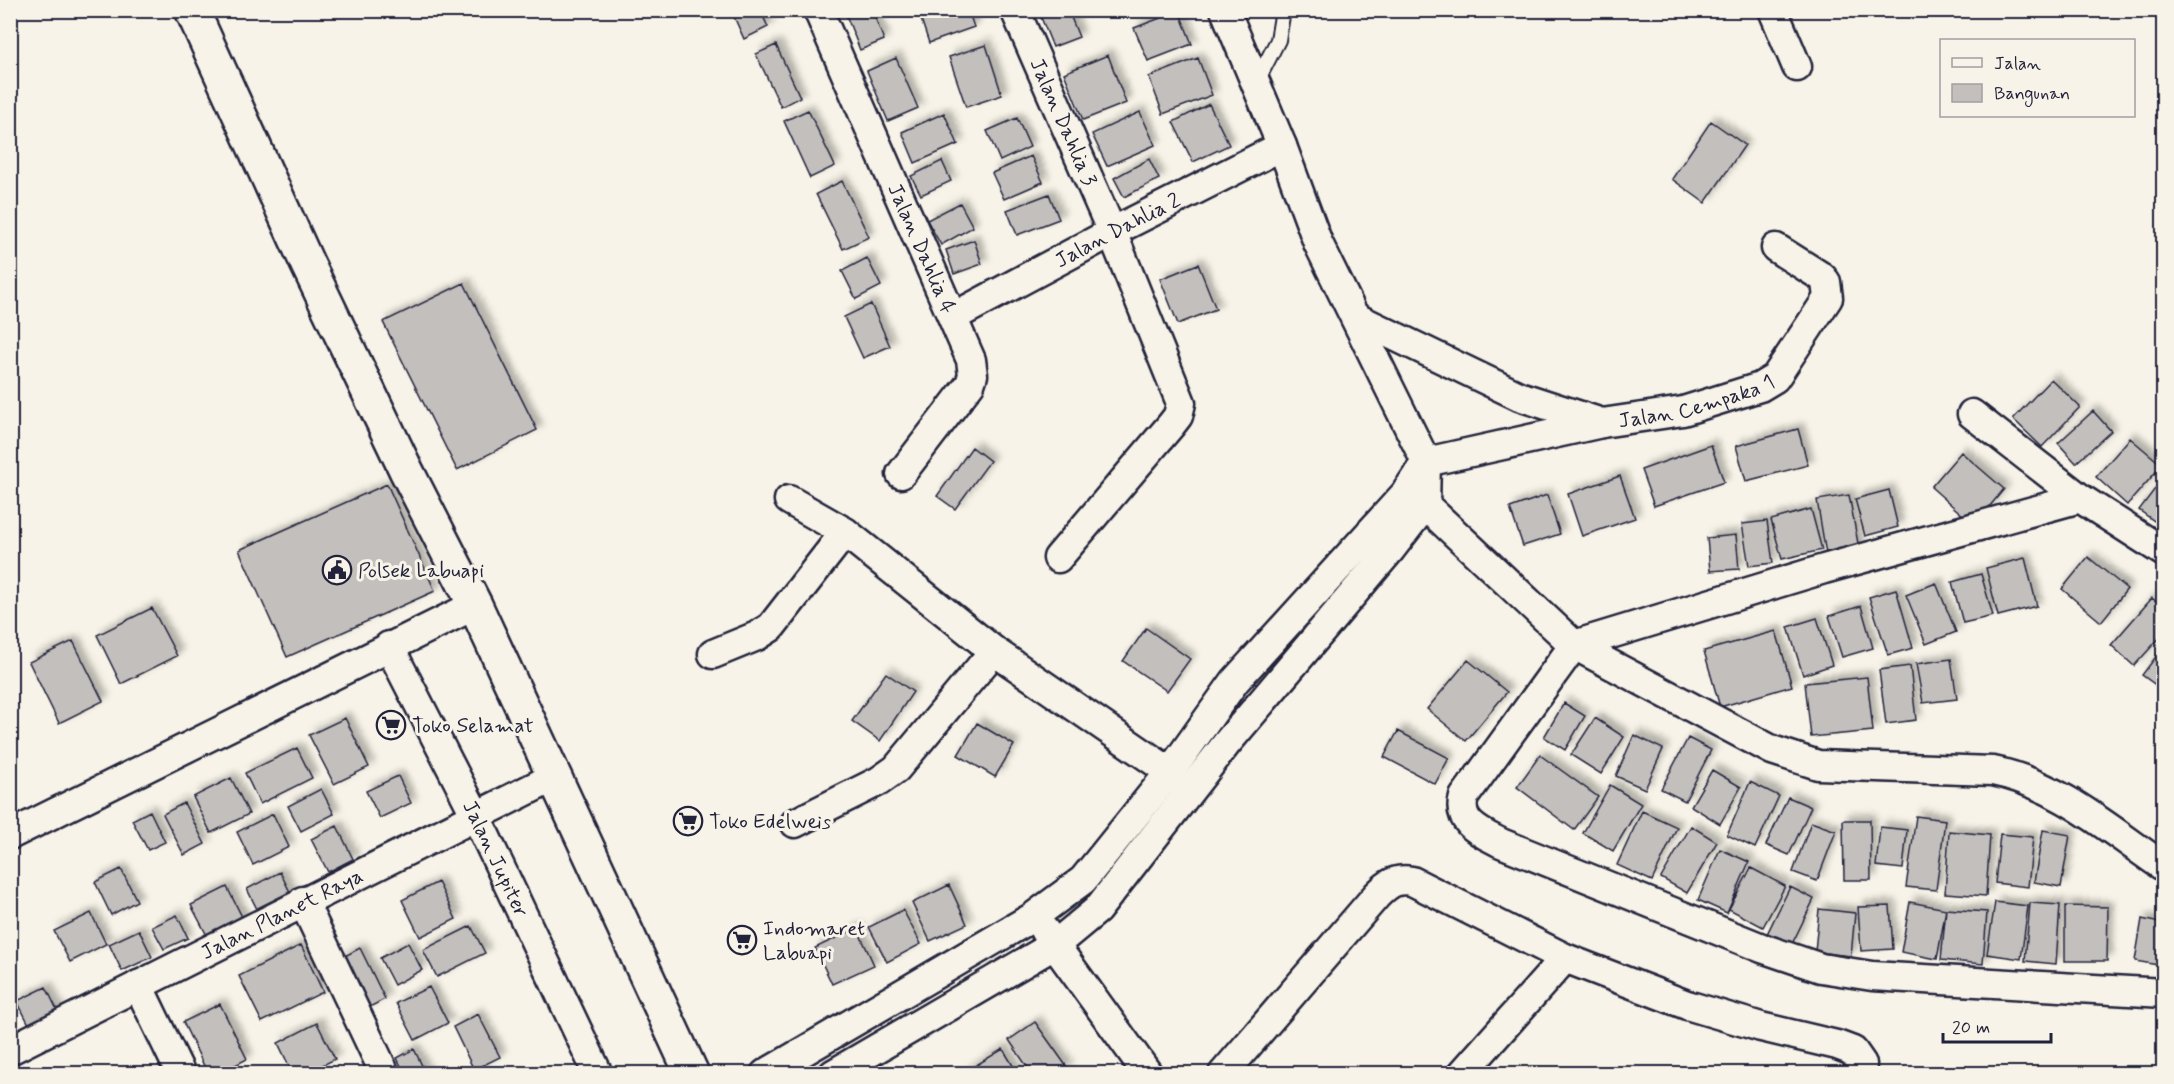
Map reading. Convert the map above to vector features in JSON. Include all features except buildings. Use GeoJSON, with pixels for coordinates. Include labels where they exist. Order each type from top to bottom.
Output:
{"type":"FeatureCollection","features":[{"type":"Feature","properties":{"kind":"street"},"geometry":{"type":"LineString","coordinates":[[192,10],[307,263],[401,460],[475,605],[692,1074]]}},
{"type":"Feature","properties":{"kind":"street","name":"Jalan Dahlia 4"},"geometry":{"type":"LineString","coordinates":[[818,10],[971,360],[973,375],[970,384],[901,474]]}},
{"type":"Feature","properties":{"kind":"street","name":"Jalan Dahlia 3"},"geometry":{"type":"LineString","coordinates":[[1015,10],[1112,232],[1181,403],[1178,416],[1171,425],[1058,558]]}},
{"type":"Feature","properties":{"kind":"street"},"geometry":{"type":"LineString","coordinates":[[833,1074],[1056,944],[1097,910],[1262,702],[1415,500],[1426,462],[1357,318],[1318,243],[1282,146],[1225,10]]}},
{"type":"Feature","properties":{"kind":"street"},"geometry":{"type":"LineString","coordinates":[[1773,10],[1797,67]]}},
{"type":"Feature","properties":{"kind":"street","name":"Jalan Dahlia 2"},"geometry":{"type":"LineString","coordinates":[[953,317],[1112,232],[1282,146]]}},
{"type":"Feature","properties":{"kind":"street","name":"Jalan Cempaka 1"},"geometry":{"type":"LineString","coordinates":[[1357,318],[1519,396],[1602,423],[1683,411],[1740,395],[1775,378],[1828,298],[1822,277],[1776,248]]}},
{"type":"Feature","properties":{"kind":"street"},"geometry":{"type":"LineString","coordinates":[[1972,414],[2080,498],[2163,552]]}},
{"type":"Feature","properties":{"kind":"street"},"geometry":{"type":"LineString","coordinates":[[1426,462],[1602,423]]}},
{"type":"Feature","properties":{"kind":"street"},"geometry":{"type":"LineString","coordinates":[[2080,498],[1824,569],[1574,645],[1464,797],[1462,812],[1478,831],[1762,948],[1821,968],[1872,976],[2163,993]]}},
{"type":"Feature","properties":{"kind":"street"},"geometry":{"type":"LineString","coordinates":[[789,500],[845,532],[994,651],[1170,772]]}},
{"type":"Feature","properties":{"kind":"street"},"geometry":{"type":"LineString","coordinates":[[1415,500],[1574,645],[1772,750],[1818,765],[1993,771],[2020,777],[2053,791],[2163,867]]}},
{"type":"Feature","properties":{"kind":"street"},"geometry":{"type":"LineString","coordinates":[[765,1074],[1033,917],[1083,880],[1170,772],[1235,681],[1415,500]]}},
{"type":"Feature","properties":{"kind":"street"},"geometry":{"type":"LineString","coordinates":[[713,654],[757,636],[771,627],[845,532]]}},
{"type":"Feature","properties":{"kind":"street"},"geometry":{"type":"LineString","coordinates":[[10,835],[475,605]]}},
{"type":"Feature","properties":{"kind":"street","name":"Jalan Jupiter"},"geometry":{"type":"LineString","coordinates":[[389,646],[476,816],[598,1074]]}},
{"type":"Feature","properties":{"kind":"street"},"geometry":{"type":"LineString","coordinates":[[795,823],[879,782],[896,769],[994,651]]}},
{"type":"Feature","properties":{"kind":"street"},"geometry":{"type":"LineString","coordinates":[[1235,681],[1262,702]]}},
{"type":"Feature","properties":{"kind":"street","name":"Jalan Planet Raya"},"geometry":{"type":"LineString","coordinates":[[10,1050],[554,777]]}},
{"type":"Feature","properties":{"kind":"street"},"geometry":{"type":"LineString","coordinates":[[1223,1074],[1389,882],[1403,879],[1412,881],[1565,958],[1687,1005],[1853,1051],[1862,1064],[1862,1074]]}},
{"type":"Feature","properties":{"kind":"street"},"geometry":{"type":"LineString","coordinates":[[303,902],[385,1074]]}},
{"type":"Feature","properties":{"kind":"street"},"geometry":{"type":"LineString","coordinates":[[1033,917],[1056,944],[1148,1074]]}},
{"type":"Feature","properties":{"kind":"street"},"geometry":{"type":"LineString","coordinates":[[1462,1074],[1565,958]]}},
{"type":"Feature","properties":{"kind":"street"},"geometry":{"type":"LineString","coordinates":[[138,985],[181,1074]]}},
{"type":"Feature","properties":{"kind":"lane"},"geometry":{"type":"LineString","coordinates":[[1256,83],[1278,40],[1283,10]]}},
{"type":"Feature","properties":{"kind":"place","name":"Polsek Labuapi"},"geometry":{"type":"Point","coordinates":[337,570]}},
{"type":"Feature","properties":{"kind":"place","name":"Toko Selamat"},"geometry":{"type":"Point","coordinates":[391,725]}},
{"type":"Feature","properties":{"kind":"place","name":"Toko Edelweis"},"geometry":{"type":"Point","coordinates":[688,821]}},
{"type":"Feature","properties":{"kind":"place","name":"Indomaret Labuapi"},"geometry":{"type":"Point","coordinates":[742,940]}}]}
